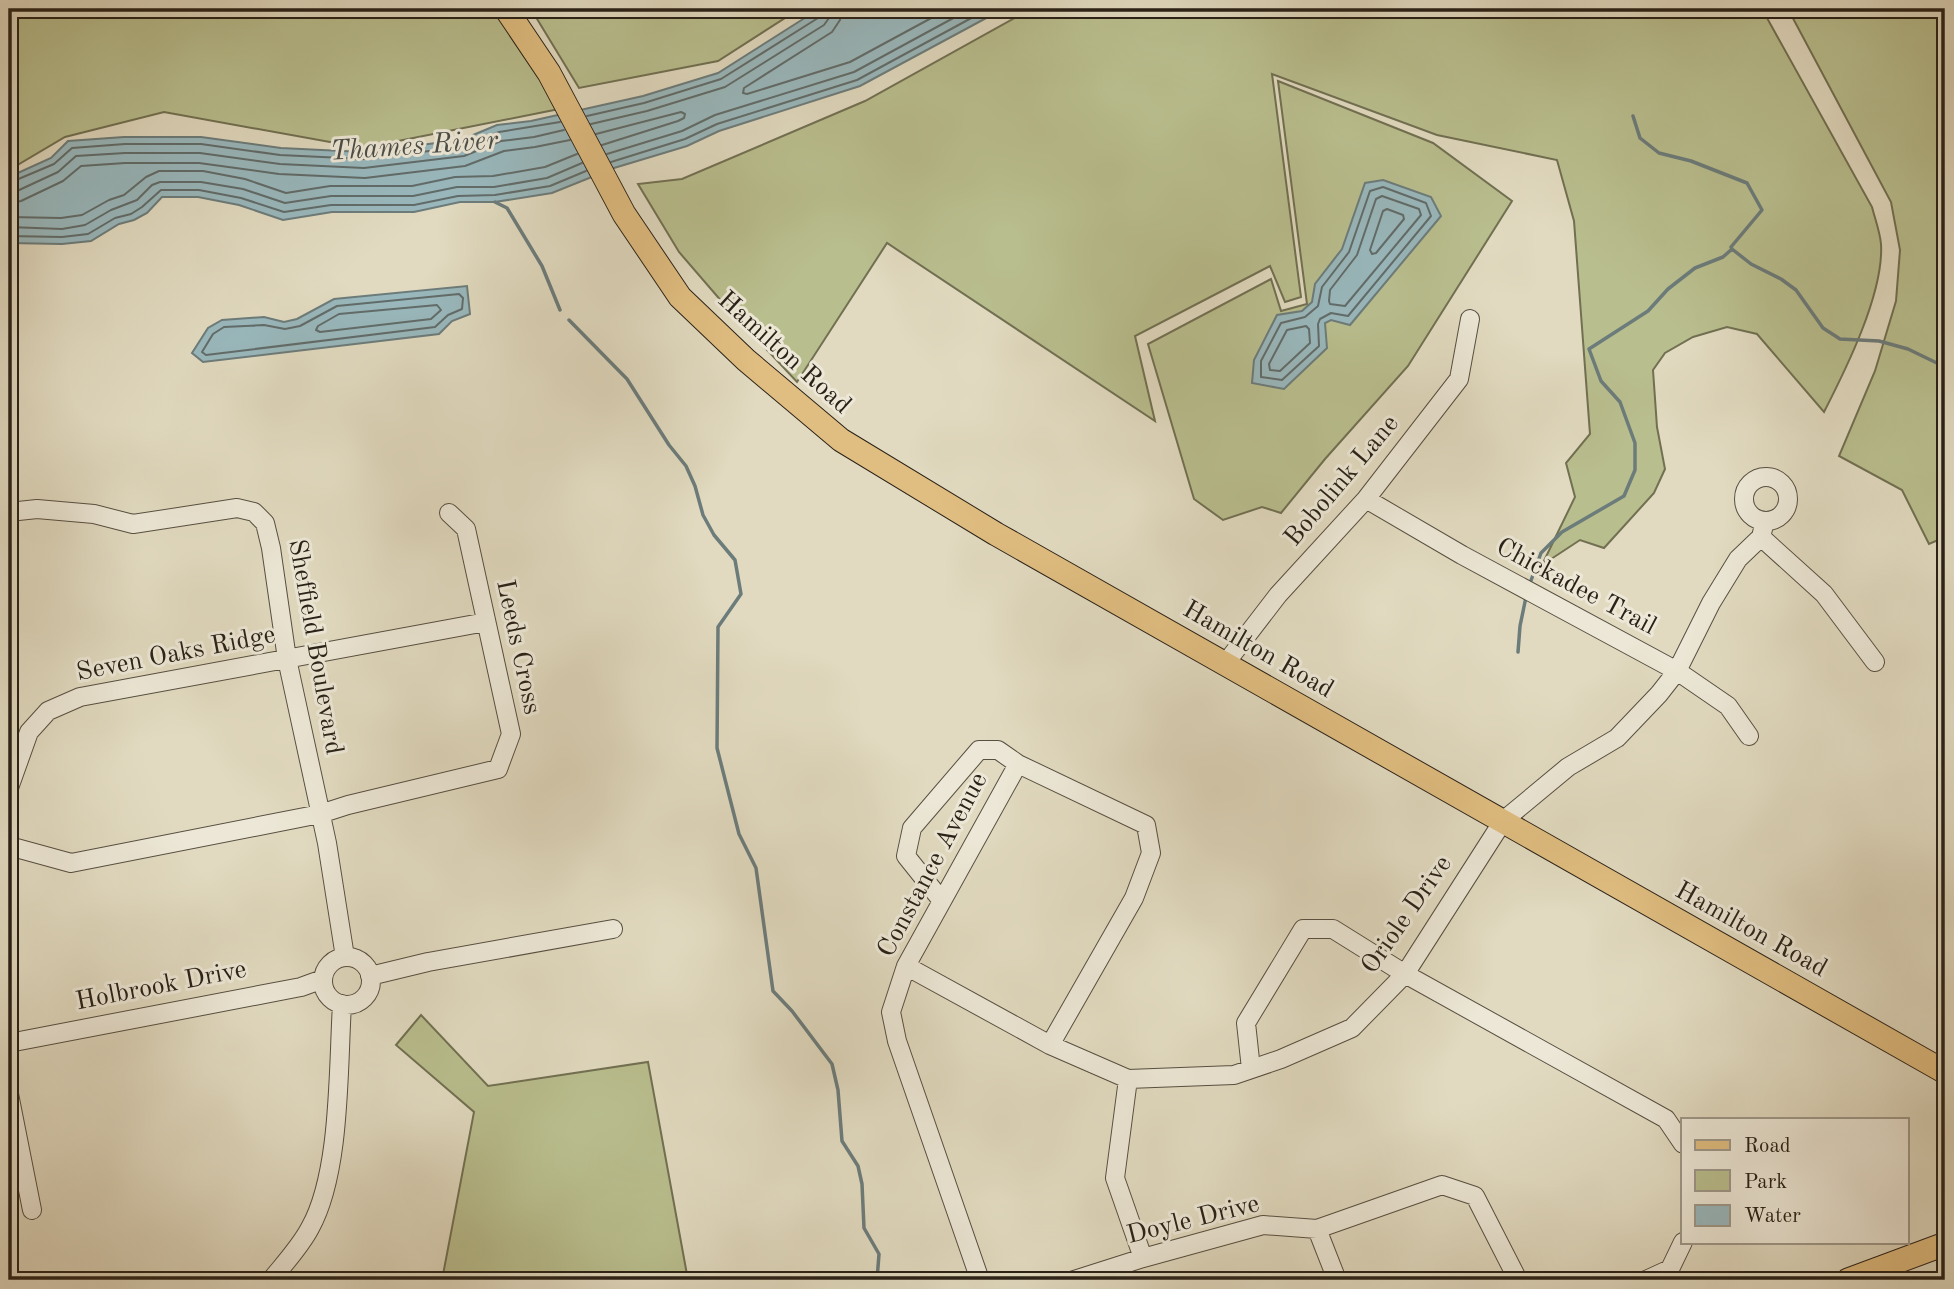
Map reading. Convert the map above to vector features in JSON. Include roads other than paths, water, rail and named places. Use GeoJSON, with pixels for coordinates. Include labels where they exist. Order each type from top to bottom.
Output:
{"type":"FeatureCollection","features":[{"type":"Feature","properties":{"kind":"main road","name":"Hamilton Road"},"geometry":{"type":"LineString","coordinates":[[506,9],[549,73],[612,193],[680,297],[746,360],[841,440],[996,534],[1945,1072]]}},
{"type":"Feature","properties":{"kind":"main road"},"geometry":{"type":"LineString","coordinates":[[1847,1280],[1945,1244]]}},
{"type":"Feature","properties":{"kind":"street","name":"Bobolink Lane"},"geometry":{"type":"LineString","coordinates":[[1225,664],[1278,595],[1366,499],[1459,379],[1470,319]]}},
{"type":"Feature","properties":{"kind":"street","name":"Chickadee Trail"},"geometry":{"type":"LineString","coordinates":[[1366,499],[1462,555],[1676,671],[1728,706],[1749,736]]}},
{"type":"Feature","properties":{"kind":"street","name":"Sheffield Boulevard"},"geometry":{"type":"LineString","coordinates":[[9,513],[37,509],[94,514],[133,524],[237,508],[254,512],[265,523],[287,659],[327,844],[345,957]]}},
{"type":"Feature","properties":{"kind":"street","name":"Leeds Cross"},"geometry":{"type":"LineString","coordinates":[[320,814],[498,769],[510,734],[466,529],[449,513]]}},
{"type":"Feature","properties":{"kind":"street","name":"Oriole Drive"},"geometry":{"type":"LineString","coordinates":[[906,966],[1050,1045],[1128,1079],[1234,1075],[1281,1059],[1352,1028],[1405,974],[1503,821],[1568,766],[1617,738],[1659,694],[1676,671],[1711,603],[1738,559],[1763,529],[1824,594],[1875,662]]}},
{"type":"Feature","properties":{"kind":"street","name":"Seven Oaks Ridge"},"geometry":{"type":"LineString","coordinates":[[9,789],[29,732],[48,711],[80,697],[486,622]]}},
{"type":"Feature","properties":{"kind":"street"},"geometry":{"type":"LineString","coordinates":[[942,901],[906,856],[912,828],[979,750],[999,750],[1018,764]]}},
{"type":"Feature","properties":{"kind":"street","name":"Constance Avenue"},"geometry":{"type":"LineString","coordinates":[[980,1280],[897,1041],[891,1012],[906,966],[1018,764],[1146,825],[1151,853],[1134,898],[1050,1045]]}},
{"type":"Feature","properties":{"kind":"street"},"geometry":{"type":"LineString","coordinates":[[9,846],[71,863],[320,814]]}},
{"type":"Feature","properties":{"kind":"street"},"geometry":{"type":"LineString","coordinates":[[370,976],[428,962],[613,929]]}},
{"type":"Feature","properties":{"kind":"street"},"geometry":{"type":"LineString","coordinates":[[1251,1069],[1245,1023],[1303,929],[1333,929],[1405,974],[1666,1119],[1681,1141]]}},
{"type":"Feature","properties":{"kind":"street"},"geometry":{"type":"LineString","coordinates":[[345,957],[352,958],[363,964],[370,976],[369,989],[361,1000],[348,1005],[342,1004],[335,1002],[326,993],[324,973],[332,962],[345,957]]}},
{"type":"Feature","properties":{"kind":"street","name":"Holbrook Drive"},"geometry":{"type":"LineString","coordinates":[[9,1043],[300,987],[323,979]]}},
{"type":"Feature","properties":{"kind":"street"},"geometry":{"type":"LineString","coordinates":[[280,1277],[310,1228],[329,1176],[336,1115],[342,1004]]}},
{"type":"Feature","properties":{"kind":"street"},"geometry":{"type":"LineString","coordinates":[[1128,1079],[1115,1178],[1143,1258]]}},
{"type":"Feature","properties":{"kind":"street"},"geometry":{"type":"LineString","coordinates":[[9,1094],[32,1210]]}},
{"type":"Feature","properties":{"kind":"street","name":"Doyle Drive"},"geometry":{"type":"LineString","coordinates":[[1074,1280],[1263,1225],[1317,1229],[1442,1185],[1475,1196],[1518,1280]]}},
{"type":"Feature","properties":{"kind":"street"},"geometry":{"type":"LineString","coordinates":[[1317,1229],[1337,1280]]}},
{"type":"Feature","properties":{"kind":"street"},"geometry":{"type":"LineString","coordinates":[[1646,1280],[1670,1269],[1682,1244]]}},
{"type":"Feature","properties":{"kind":"water","name":"Thames River"},"geometry":{"type":"Polygon","coordinates":[[[819,9],[1003,9],[860,86],[719,131],[687,146],[614,168],[552,193],[495,202],[460,202],[414,212],[332,212],[283,220],[239,205],[198,197],[162,197],[147,213],[119,224],[91,241],[62,244],[9,243],[9,177],[51,158],[68,141],[124,137],[201,137],[281,148],[363,152],[461,140],[497,125],[531,121],[643,96],[718,73],[819,9]]]}},
{"type":"Feature","properties":{"kind":"water"},"geometry":{"type":"Polygon","coordinates":[[[1383,180],[1431,197],[1441,216],[1350,325],[1331,320],[1325,323],[1327,348],[1284,389],[1252,383],[1254,360],[1277,315],[1302,311],[1312,302],[1315,284],[1342,249],[1365,183],[1383,180]]]}},
{"type":"Feature","properties":{"kind":"water"},"geometry":{"type":"Polygon","coordinates":[[[467,286],[470,314],[452,321],[439,334],[203,362],[192,353],[208,328],[222,320],[264,317],[284,322],[297,319],[334,299],[467,286]]]}},
{"type":"Feature","properties":{"kind":"waterway"},"geometry":{"type":"LineString","coordinates":[[1529,586],[1541,553],[1562,532],[1624,496],[1635,470],[1635,443],[1620,402],[1601,381],[1589,349],[1648,311],[1668,289],[1695,268],[1723,257],[1762,210],[1747,183],[1691,161],[1659,153],[1640,138],[1633,116]]}},
{"type":"Feature","properties":{"kind":"waterway"},"geometry":{"type":"LineString","coordinates":[[495,202],[507,208],[542,266],[560,310]]}},
{"type":"Feature","properties":{"kind":"waterway"},"geometry":{"type":"LineString","coordinates":[[1732,249],[1751,264],[1796,290],[1823,328],[1840,339],[1879,341],[1908,349],[1945,367]]}},
{"type":"Feature","properties":{"kind":"waterway"},"geometry":{"type":"LineString","coordinates":[[569,320],[627,379],[669,445],[686,466],[703,515],[714,535],[735,560],[741,594],[718,627],[717,748],[739,834],[756,868],[773,991],[792,1011],[832,1064],[838,1090],[842,1141],[858,1166],[862,1184],[864,1228],[879,1254],[877,1280]]}},
{"type":"Feature","properties":{"kind":"waterway"},"geometry":{"type":"LineString","coordinates":[[1518,652],[1526,597]]}}]}
